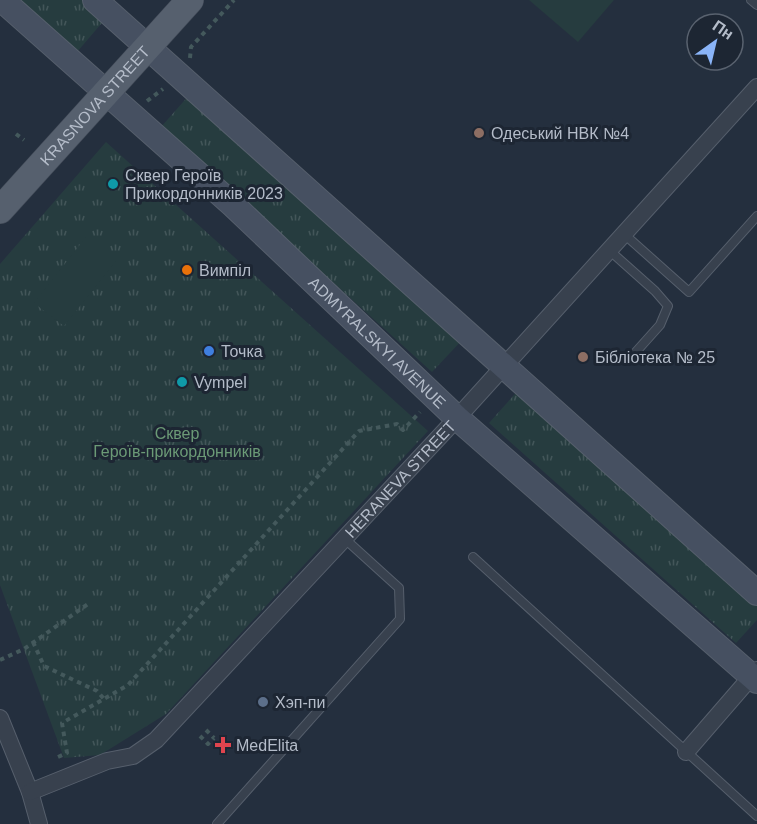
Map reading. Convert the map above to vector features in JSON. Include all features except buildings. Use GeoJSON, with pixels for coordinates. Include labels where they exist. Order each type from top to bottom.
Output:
{"type":"FeatureCollection","features":[{"type":"Feature","properties":{"kind":"main road","name":"ADMYRALSKYI AVENUE"},"geometry":{"type":"LineString","coordinates":[[2,0],[233,205],[457,418],[755,675]]}},
{"type":"Feature","properties":{"kind":"main road"},"geometry":{"type":"LineString","coordinates":[[95,0],[757,593]]}},
{"type":"Feature","properties":{"kind":"main road","name":"KRASNOVA STREET"},"geometry":{"type":"LineString","coordinates":[[0,210],[190,0]]}},
{"type":"Feature","properties":{"kind":"street","name":"HERANEVA STREET"},"geometry":{"type":"LineString","coordinates":[[30,792],[107,761],[133,756],[156,740],[504,367],[757,87]]}},
{"type":"Feature","properties":{"kind":"street"},"geometry":{"type":"LineString","coordinates":[[686,752],[755,675]]}},
{"type":"Feature","properties":{"kind":"street"},"geometry":{"type":"LineString","coordinates":[[0,718],[30,792],[39,824]]}},
{"type":"Feature","properties":{"kind":"lane"},"geometry":{"type":"LineString","coordinates":[[751,0],[757,5]]}},
{"type":"Feature","properties":{"kind":"lane"},"geometry":{"type":"LineString","coordinates":[[624,234],[689,292],[757,216]]}},
{"type":"Feature","properties":{"kind":"lane"},"geometry":{"type":"LineString","coordinates":[[609,250],[655,291],[668,306],[660,325],[634,354]]}},
{"type":"Feature","properties":{"kind":"lane"},"geometry":{"type":"LineString","coordinates":[[217,824],[400,619],[399,588],[345,539]]}},
{"type":"Feature","properties":{"kind":"lane"},"geometry":{"type":"LineString","coordinates":[[473,557],[757,816]]}},
{"type":"Feature","properties":{"kind":"path"},"geometry":{"type":"LineString","coordinates":[[180,76],[189,67],[191,47],[234,0]]}},
{"type":"Feature","properties":{"kind":"path"},"geometry":{"type":"LineString","coordinates":[[16,134],[24,140]]}},
{"type":"Feature","properties":{"kind":"path"},"geometry":{"type":"LineString","coordinates":[[58,757],[67,753],[62,723],[128,685],[359,431],[397,424],[404,430],[420,412]]}},
{"type":"Feature","properties":{"kind":"path"},"geometry":{"type":"LineString","coordinates":[[0,660],[33,642],[88,604]]}},
{"type":"Feature","properties":{"kind":"path"},"geometry":{"type":"LineString","coordinates":[[33,642],[44,666],[97,692],[104,699]]}},
{"type":"Feature","properties":{"kind":"path"},"geometry":{"type":"LineString","coordinates":[[200,736],[208,744],[215,738],[206,730]]}},
{"type":"Feature","properties":{"kind":"green space"},"geometry":{"type":"Polygon","coordinates":[[[19,0],[88,0],[107,17],[77,52],[19,0]]]}},
{"type":"Feature","properties":{"kind":"green space"},"geometry":{"type":"Polygon","coordinates":[[[529,0],[614,0],[578,42],[529,0]]]}},
{"type":"Feature","properties":{"kind":"green space"},"geometry":{"type":"Polygon","coordinates":[[[191,93],[465,337],[432,372],[161,127],[191,93]]]}},
{"type":"Feature","properties":{"kind":"green space","name":"Сквер Героїв-прикордонників"},"geometry":{"type":"Polygon","coordinates":[[[106,142],[428,431],[166,714],[100,755],[64,758],[0,585],[0,264],[106,142]]]}},
{"type":"Feature","properties":{"kind":"green space"},"geometry":{"type":"Polygon","coordinates":[[[86,237],[116,261],[64,326],[34,303],[86,237]]]}},
{"type":"Feature","properties":{"kind":"green space"},"geometry":{"type":"Polygon","coordinates":[[[521,387],[757,598],[757,620],[736,643],[489,423],[521,387]]]}},
{"type":"Feature","properties":{"kind":"place","name":"Одеський НВК №4"},"geometry":{"type":"Point","coordinates":[479,133]}},
{"type":"Feature","properties":{"kind":"place","name":"Сквер Героїв Прикордонників 2023"},"geometry":{"type":"Point","coordinates":[113,184]}},
{"type":"Feature","properties":{"kind":"place","name":"Вимпіл"},"geometry":{"type":"Point","coordinates":[187,270]}},
{"type":"Feature","properties":{"kind":"place","name":"Точка"},"geometry":{"type":"Point","coordinates":[209,351]}},
{"type":"Feature","properties":{"kind":"place","name":"Бібліотека № 25"},"geometry":{"type":"Point","coordinates":[583,357]}},
{"type":"Feature","properties":{"kind":"place","name":"Vympel"},"geometry":{"type":"Point","coordinates":[182,382]}},
{"type":"Feature","properties":{"kind":"place","name":"Хэп-пи"},"geometry":{"type":"Point","coordinates":[263,702]}},
{"type":"Feature","properties":{"kind":"place","name":"MedElita"},"geometry":{"type":"Point","coordinates":[223,745]}}]}
